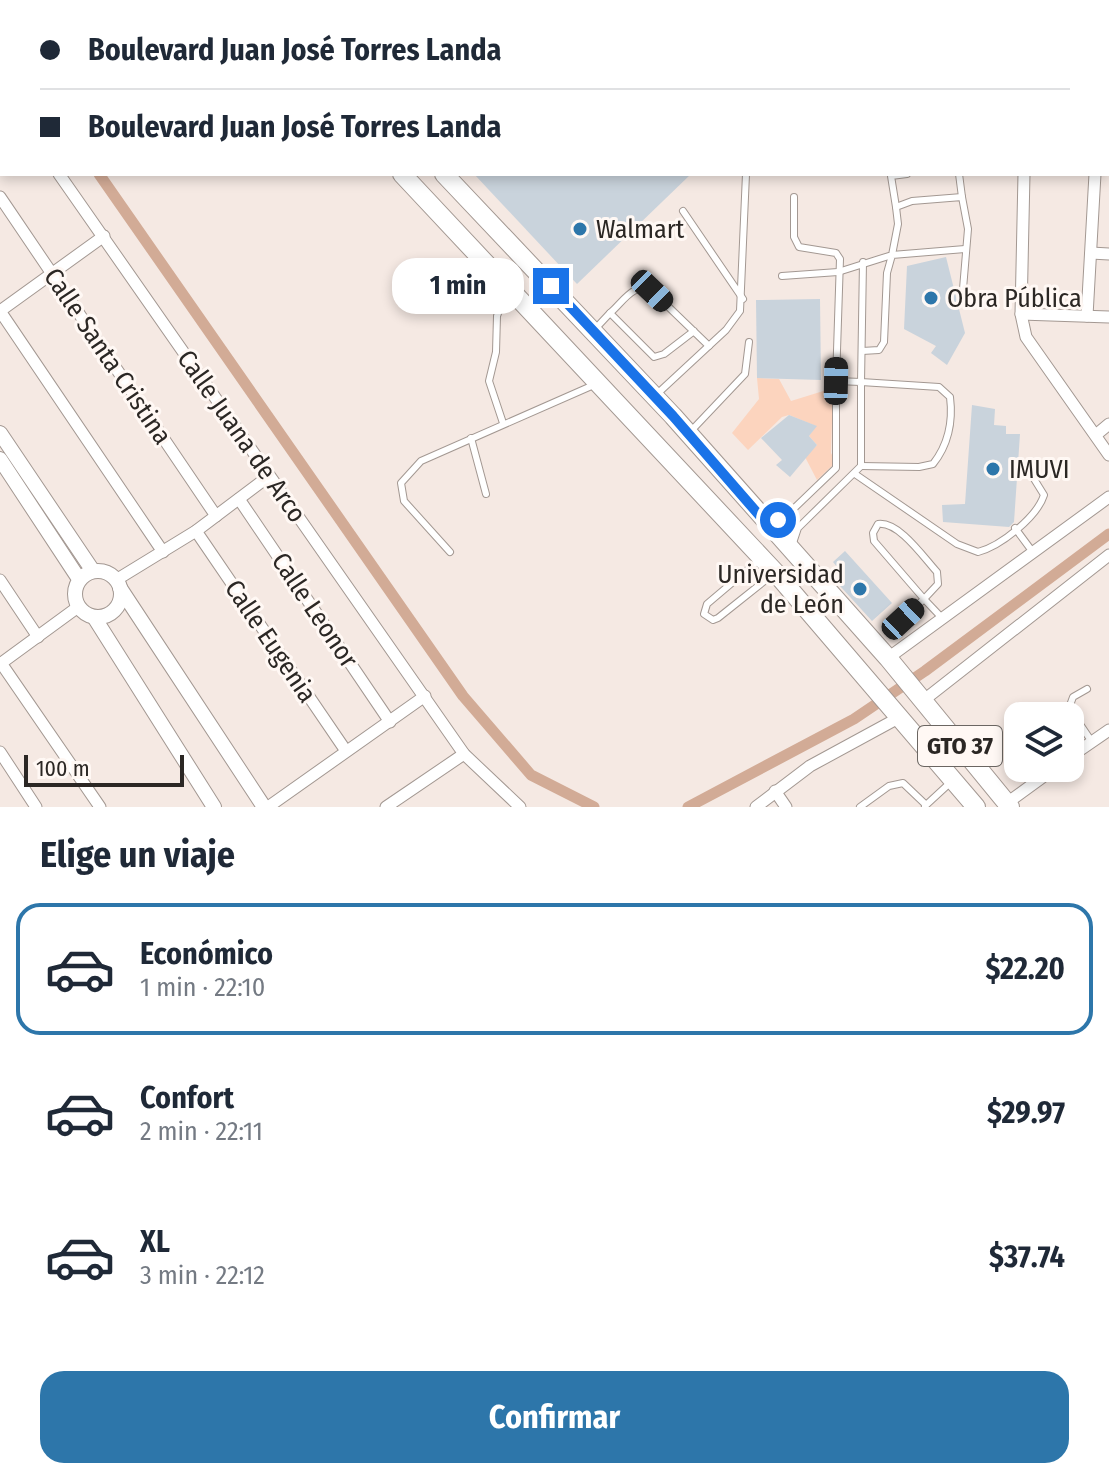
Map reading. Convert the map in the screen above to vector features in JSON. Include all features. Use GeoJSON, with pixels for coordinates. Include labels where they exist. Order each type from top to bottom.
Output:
{"type":"FeatureCollection","features":[{"type":"Feature","properties":{"kind":"main road","name":"GTO 37"},"geometry":{"type":"LineString","coordinates":[[404,176],[601,382],[756,563],[871,681],[976,807]]}},
{"type":"Feature","properties":{"kind":"main road","name":"GTO 37"},"geometry":{"type":"LineString","coordinates":[[446,176],[689,434],[919,694],[1008,805]]}},
{"type":"Feature","properties":{"kind":"street","name":"Calle Juana de Arco"},"geometry":{"type":"LineString","coordinates":[[60,176],[464,754],[516,803]]}},
{"type":"Feature","properties":{"kind":"street"},"geometry":{"type":"LineString","coordinates":[[1024,176],[1021,314],[1026,337],[1109,455]]}},
{"type":"Feature","properties":{"kind":"street"},"geometry":{"type":"LineString","coordinates":[[1087,316],[1095,178],[1109,183]]}},
{"type":"Feature","properties":{"kind":"street","name":"Calle Santa Cristina"},"geometry":{"type":"LineString","coordinates":[[0,197],[216,516]]}},
{"type":"Feature","properties":{"kind":"street"},"geometry":{"type":"LineString","coordinates":[[104,236],[0,311],[163,552]]}},
{"type":"Feature","properties":{"kind":"street"},"geometry":{"type":"LineString","coordinates":[[1091,253],[1109,254]]}},
{"type":"Feature","properties":{"kind":"street"},"geometry":{"type":"LineString","coordinates":[[1021,314],[1109,317]]}},
{"type":"Feature","properties":{"kind":"street"},"geometry":{"type":"LineString","coordinates":[[1097,434],[1109,424]]}},
{"type":"Feature","properties":{"kind":"street"},"geometry":{"type":"LineString","coordinates":[[0,433],[93,571]]}},
{"type":"Feature","properties":{"kind":"street"},"geometry":{"type":"LineString","coordinates":[[0,459],[79,579]]}},
{"type":"Feature","properties":{"kind":"street"},"geometry":{"type":"LineString","coordinates":[[94,617],[115,610],[118,584],[269,476]]}},
{"type":"Feature","properties":{"kind":"street"},"geometry":{"type":"LineString","coordinates":[[890,661],[1032,551],[1109,497]]}},
{"type":"Feature","properties":{"kind":"street","name":"Calle Leonor"},"geometry":{"type":"LineString","coordinates":[[239,499],[390,722]]}},
{"type":"Feature","properties":{"kind":"street","name":"Calle Eugenia"},"geometry":{"type":"LineString","coordinates":[[196,531],[346,751]]}},
{"type":"Feature","properties":{"kind":"street"},"geometry":{"type":"LineString","coordinates":[[919,694],[1108,557]]}},
{"type":"Feature","properties":{"kind":"street"},"geometry":{"type":"LineString","coordinates":[[214,807],[94,617],[78,607],[74,598],[79,579],[93,571],[110,574],[118,584],[266,807],[425,696]]}},
{"type":"Feature","properties":{"kind":"street"},"geometry":{"type":"LineString","coordinates":[[0,580],[38,637]]}},
{"type":"Feature","properties":{"kind":"street"},"geometry":{"type":"LineString","coordinates":[[78,607],[1,664],[100,807]]}},
{"type":"Feature","properties":{"kind":"street"},"geometry":{"type":"LineString","coordinates":[[756,807],[810,766],[897,711]]}},
{"type":"Feature","properties":{"kind":"street"},"geometry":{"type":"LineString","coordinates":[[1084,747],[1109,730]]}},
{"type":"Feature","properties":{"kind":"street"},"geometry":{"type":"LineString","coordinates":[[0,752],[36,807]]}},
{"type":"Feature","properties":{"kind":"street"},"geometry":{"type":"LineString","coordinates":[[386,807],[464,754]]}},
{"type":"Feature","properties":{"kind":"street"},"geometry":{"type":"LineString","coordinates":[[1008,805],[1037,782]]}},
{"type":"Feature","properties":{"kind":"street"},"geometry":{"type":"LineString","coordinates":[[775,791],[786,807]]}},
{"type":"Feature","properties":{"kind":"street"},"geometry":{"type":"LineString","coordinates":[[500,807],[516,803]]}},
{"type":"Feature","properties":{"kind":"lane"},"geometry":{"type":"LineString","coordinates":[[655,396],[734,322],[743,299],[746,176]]}},
{"type":"Feature","properties":{"kind":"lane"},"geometry":{"type":"LineString","coordinates":[[862,351],[879,350],[884,342],[887,273],[898,224],[891,176]]}},
{"type":"Feature","properties":{"kind":"lane"},"geometry":{"type":"LineString","coordinates":[[959,176],[968,229],[963,289]]}},
{"type":"Feature","properties":{"kind":"lane"},"geometry":{"type":"LineString","coordinates":[[766,523],[785,517],[836,468],[840,259],[836,253],[799,247],[794,237],[794,197]]}},
{"type":"Feature","properties":{"kind":"lane"},"geometry":{"type":"LineString","coordinates":[[896,207],[912,201],[962,197]]}},
{"type":"Feature","properties":{"kind":"lane"},"geometry":{"type":"LineString","coordinates":[[683,211],[743,299]]}},
{"type":"Feature","properties":{"kind":"lane"},"geometry":{"type":"LineString","coordinates":[[782,276],[838,272],[892,255],[965,249]]}},
{"type":"Feature","properties":{"kind":"lane"},"geometry":{"type":"LineString","coordinates":[[791,550],[798,528],[861,466],[863,262]]}},
{"type":"Feature","properties":{"kind":"lane"},"geometry":{"type":"LineString","coordinates":[[503,423],[489,381],[496,352],[497,316],[510,285]]}},
{"type":"Feature","properties":{"kind":"lane"},"geometry":{"type":"LineString","coordinates":[[593,331],[635,289],[646,287],[709,346]]}},
{"type":"Feature","properties":{"kind":"lane"},"geometry":{"type":"LineString","coordinates":[[610,313],[654,357],[664,354],[694,331]]}},
{"type":"Feature","properties":{"kind":"lane"},"geometry":{"type":"LineString","coordinates":[[689,434],[745,374],[749,342]]}},
{"type":"Feature","properties":{"kind":"lane"},"geometry":{"type":"LineString","coordinates":[[836,381],[939,387],[950,397],[946,442],[933,464],[919,467],[861,466]]}},
{"type":"Feature","properties":{"kind":"lane"},"geometry":{"type":"LineString","coordinates":[[450,552],[404,501],[401,483],[421,461],[601,382]]}},
{"type":"Feature","properties":{"kind":"lane"},"geometry":{"type":"LineString","coordinates":[[471,438],[486,494]]}},
{"type":"Feature","properties":{"kind":"lane"},"geometry":{"type":"LineString","coordinates":[[855,474],[968,550],[989,549],[1041,505],[1044,495],[1026,466]]}},
{"type":"Feature","properties":{"kind":"lane"},"geometry":{"type":"LineString","coordinates":[[903,619],[924,599],[938,584],[937,572],[896,529],[884,523],[878,524],[873,533],[874,541],[924,599],[943,619]]}},
{"type":"Feature","properties":{"kind":"lane"},"geometry":{"type":"LineString","coordinates":[[1015,528],[1032,551]]}},
{"type":"Feature","properties":{"kind":"lane"},"geometry":{"type":"LineString","coordinates":[[756,563],[707,604],[704,614],[713,620],[718,618],[769,577]]}},
{"type":"Feature","properties":{"kind":"lane"},"geometry":{"type":"LineString","coordinates":[[1087,689],[1073,697],[1069,708],[1092,742]]}},
{"type":"Feature","properties":{"kind":"lane"},"geometry":{"type":"LineString","coordinates":[[860,807],[889,786],[903,783],[925,805],[954,780]]}},
{"type":"Feature","properties":{"kind":"shaded area"},"geometry":{"type":"Polygon","coordinates":[[[757,378],[779,379],[791,401],[833,388],[831,453],[836,462],[817,480],[805,457],[817,445],[809,436],[816,426],[789,415],[782,417],[748,450],[732,433],[759,399],[757,378]]]}},
{"type":"Feature","properties":{"kind":"building","name":"Walmart"},"geometry":{"type":"Polygon","coordinates":[[[476,176],[689,176],[577,284],[476,176]]]}},
{"type":"Feature","properties":{"kind":"building","name":"Obra Pública"},"geometry":{"type":"Polygon","coordinates":[[[946,257],[965,333],[947,365],[931,353],[936,346],[904,329],[907,266],[946,257]]]}},
{"type":"Feature","properties":{"kind":"building"},"geometry":{"type":"Polygon","coordinates":[[[820,299],[821,380],[757,378],[756,300],[820,299]]]}},
{"type":"Feature","properties":{"kind":"building","name":"IMUVI"},"geometry":{"type":"Polygon","coordinates":[[[972,405],[995,409],[994,425],[1006,426],[1006,434],[1020,434],[1014,522],[1009,527],[943,522],[942,505],[965,504],[972,405]]]}},
{"type":"Feature","properties":{"kind":"building"},"geometry":{"type":"Polygon","coordinates":[[[789,415],[817,426],[809,436],[817,445],[790,477],[776,465],[782,460],[761,438],[789,415]]]}},
{"type":"Feature","properties":{"kind":"building","name":"Universidad de León"},"geometry":{"type":"Polygon","coordinates":[[[845,551],[892,603],[872,621],[830,575],[838,568],[833,562],[845,551]]]}},
{"type":"Feature","properties":{"kind":"waterway"},"geometry":{"type":"LineString","coordinates":[[100,176],[463,696],[531,775],[594,807]]}},
{"type":"Feature","properties":{"kind":"waterway"},"geometry":{"type":"LineString","coordinates":[[688,807],[854,719],[925,671],[1109,534]]}},
{"type":"Feature","properties":{"kind":"place","name":"Walmart"},"geometry":{"type":"Point","coordinates":[580,229]}},
{"type":"Feature","properties":{"kind":"place","name":"Obra Pública"},"geometry":{"type":"Point","coordinates":[931,298]}},
{"type":"Feature","properties":{"kind":"place","name":"IMUVI"},"geometry":{"type":"Point","coordinates":[993,469]}},
{"type":"Feature","properties":{"kind":"place","name":"Universidad de León"},"geometry":{"type":"Point","coordinates":[860,589]}},
{"type":"Feature","properties":{"kind":"route"},"geometry":{"type":"LineString","coordinates":[[551,286],[673,416],[766,523],[778,520]]}}]}
